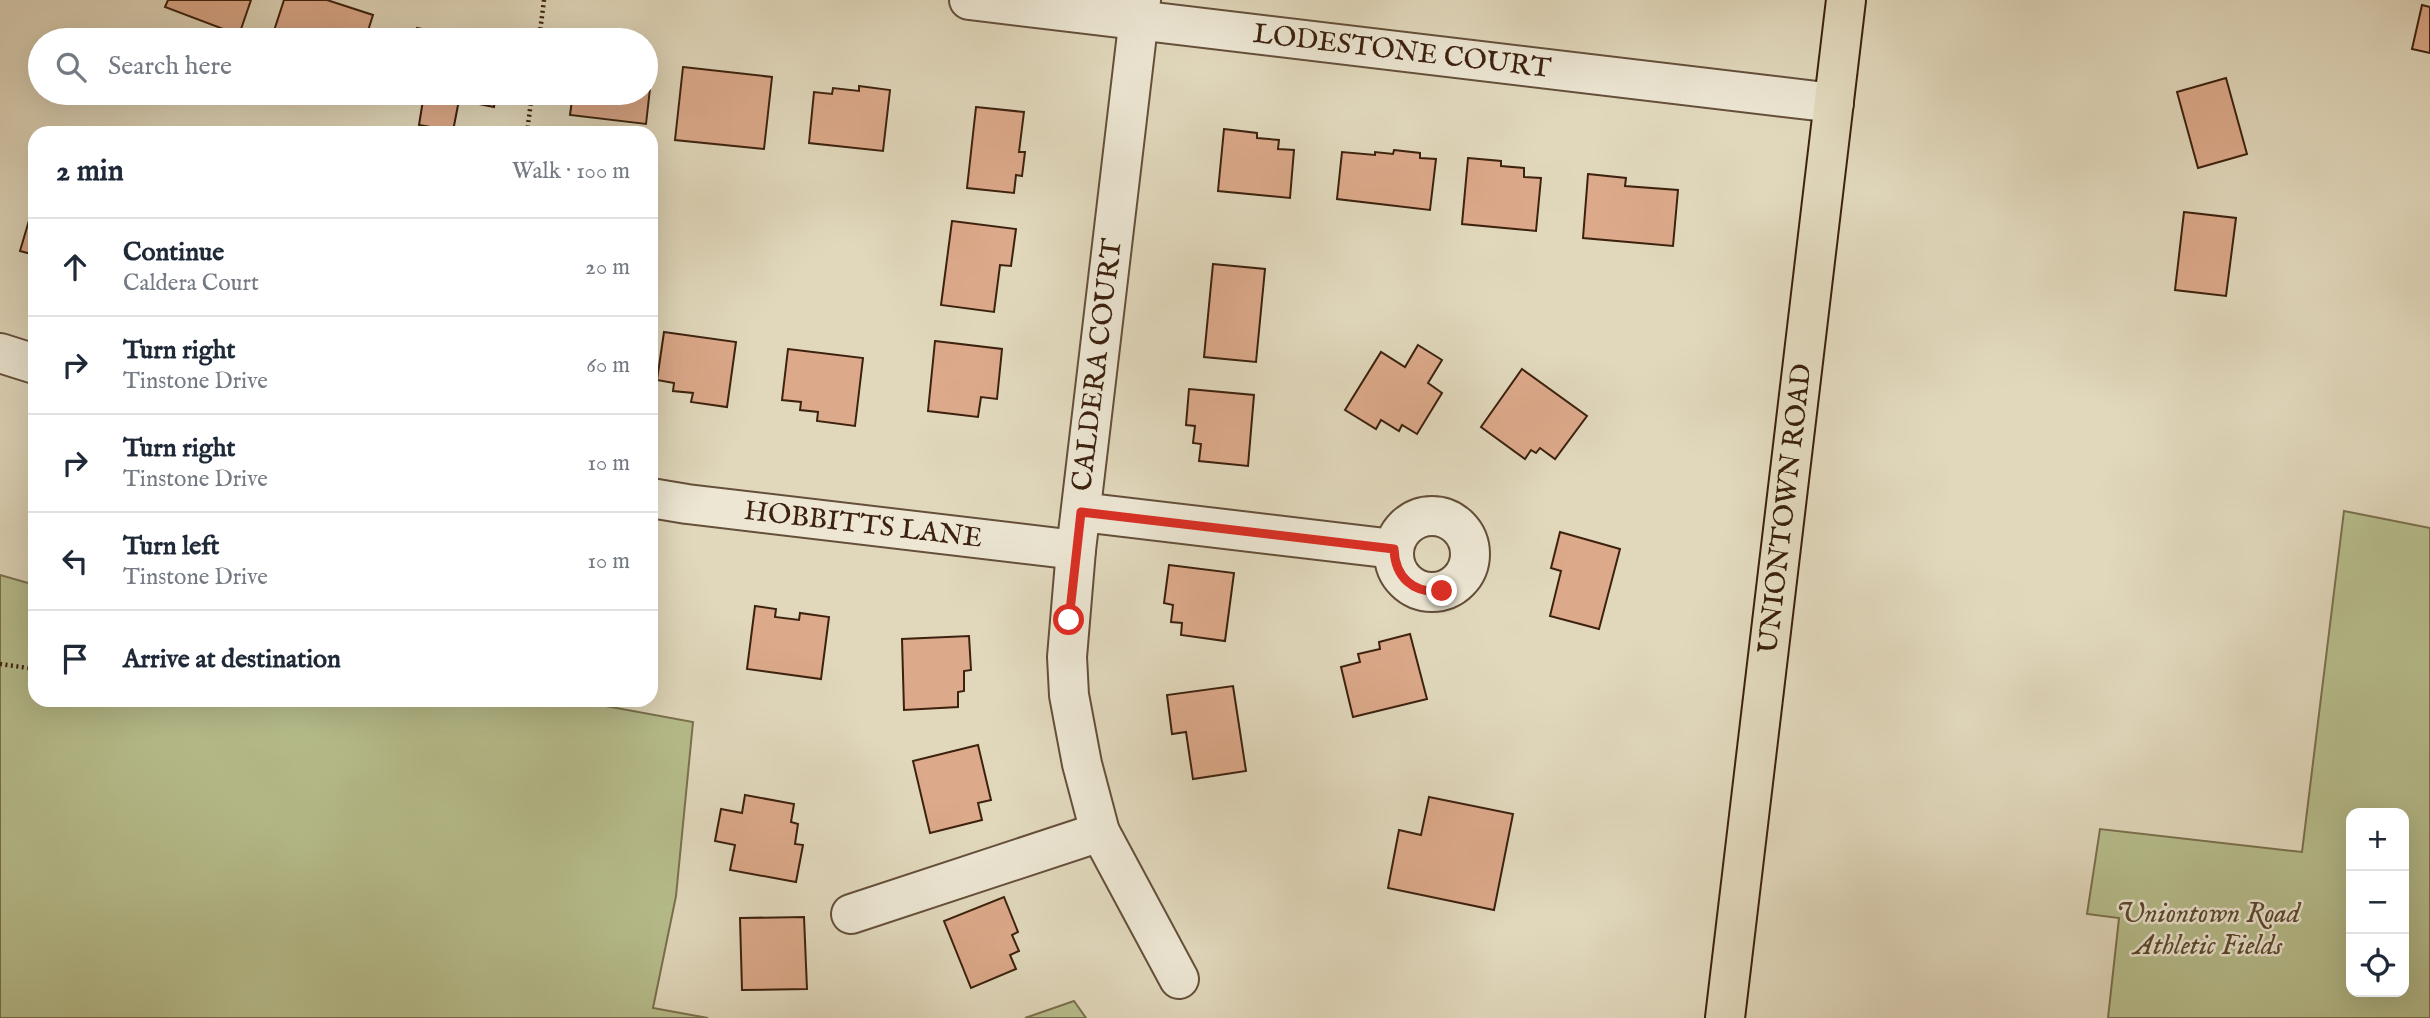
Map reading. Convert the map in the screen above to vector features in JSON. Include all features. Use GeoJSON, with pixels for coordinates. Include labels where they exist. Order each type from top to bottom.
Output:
{"type":"FeatureCollection","features":[{"type":"Feature","properties":{"kind":"main road","name":"UNIONTOWN ROAD"},"geometry":{"type":"LineString","coordinates":[[1725,1018],[1846,0]]}},
{"type":"Feature","properties":{"kind":"street","name":"LODESTONE COURT"},"geometry":{"type":"LineString","coordinates":[[969,0],[1140,11],[1834,103]]}},
{"type":"Feature","properties":{"kind":"street","name":"CALDERA COURT"},"geometry":{"type":"LineString","coordinates":[[1140,11],[1076,550],[1068,632],[1069,695],[1082,764],[1100,832],[1179,979]]}},
{"type":"Feature","properties":{"kind":"street"},"geometry":{"type":"LineString","coordinates":[[0,354],[28,362]]}},
{"type":"Feature","properties":{"kind":"street","name":"HOBBITTS LANE"},"geometry":{"type":"LineString","coordinates":[[658,499],[1076,550]]}},
{"type":"Feature","properties":{"kind":"street"},"geometry":{"type":"LineString","coordinates":[[1081,512],[1394,549]]}},
{"type":"Feature","properties":{"kind":"street"},"geometry":{"type":"LineString","coordinates":[[851,914],[1100,832]]}},
{"type":"Feature","properties":{"kind":"path"},"geometry":{"type":"LineString","coordinates":[[540,28],[544,0]]}},
{"type":"Feature","properties":{"kind":"path"},"geometry":{"type":"LineString","coordinates":[[528,126],[530,105]]}},
{"type":"Feature","properties":{"kind":"path"},"geometry":{"type":"LineString","coordinates":[[0,664],[28,668]]}},
{"type":"Feature","properties":{"kind":"green space","name":"Uniontown Road Athletic Fields"},"geometry":{"type":"Polygon","coordinates":[[[2344,511],[2430,528],[2430,1018],[2108,1018],[2119,918],[2087,914],[2100,829],[2302,852],[2344,511]]]}},
{"type":"Feature","properties":{"kind":"green space"},"geometry":{"type":"Polygon","coordinates":[[[0,575],[28,583],[28,707],[611,707],[693,722],[676,896],[653,1008],[708,1018],[0,1018],[0,575]]]}},
{"type":"Feature","properties":{"kind":"green space"},"geometry":{"type":"Polygon","coordinates":[[[1074,1001],[1086,1018],[1025,1018],[1074,1001]]]}},
{"type":"Feature","properties":{"kind":"building"},"geometry":{"type":"Polygon","coordinates":[[[168,0],[251,0],[241,28],[220,28],[165,7],[168,0]]]}},
{"type":"Feature","properties":{"kind":"building"},"geometry":{"type":"Polygon","coordinates":[[[284,0],[327,0],[373,15],[369,28],[275,28],[284,0]]]}},
{"type":"Feature","properties":{"kind":"building"},"geometry":{"type":"Polygon","coordinates":[[[2422,5],[2430,7],[2430,53],[2412,49],[2422,5]]]}},
{"type":"Feature","properties":{"kind":"building"},"geometry":{"type":"Polygon","coordinates":[[[683,67],[772,77],[764,149],[675,140],[683,67]]]}},
{"type":"Feature","properties":{"kind":"building"},"geometry":{"type":"Polygon","coordinates":[[[2226,78],[2247,154],[2198,168],[2177,92],[2226,78]]]}},
{"type":"Feature","properties":{"kind":"building"},"geometry":{"type":"Polygon","coordinates":[[[859,86],[890,90],[883,151],[809,143],[814,92],[832,94],[833,88],[859,91],[859,86]]]}},
{"type":"Feature","properties":{"kind":"building"},"geometry":{"type":"Polygon","coordinates":[[[422,105],[458,105],[454,126],[419,125],[422,105]]]}},
{"type":"Feature","properties":{"kind":"building"},"geometry":{"type":"Polygon","coordinates":[[[571,105],[648,105],[646,124],[570,115],[571,105]]]}},
{"type":"Feature","properties":{"kind":"building"},"geometry":{"type":"Polygon","coordinates":[[[976,107],[1024,112],[1019,152],[1025,152],[1022,176],[1016,175],[1014,193],[967,188],[976,107]]]}},
{"type":"Feature","properties":{"kind":"building"},"geometry":{"type":"Polygon","coordinates":[[[1224,129],[1257,133],[1257,138],[1279,140],[1278,149],[1294,150],[1290,198],[1218,191],[1224,129]]]}},
{"type":"Feature","properties":{"kind":"building"},"geometry":{"type":"Polygon","coordinates":[[[1394,150],[1420,153],[1420,158],[1436,159],[1430,210],[1337,199],[1342,152],[1375,155],[1375,152],[1393,154],[1394,150]]]}},
{"type":"Feature","properties":{"kind":"building"},"geometry":{"type":"Polygon","coordinates":[[[1468,158],[1501,161],[1501,166],[1524,168],[1524,177],[1541,178],[1536,231],[1462,224],[1468,158]]]}},
{"type":"Feature","properties":{"kind":"building"},"geometry":{"type":"Polygon","coordinates":[[[1588,174],[1626,178],[1625,186],[1678,190],[1673,246],[1583,238],[1588,174]]]}},
{"type":"Feature","properties":{"kind":"building"},"geometry":{"type":"Polygon","coordinates":[[[2184,212],[2236,218],[2226,296],[2175,290],[2184,212]]]}},
{"type":"Feature","properties":{"kind":"building"},"geometry":{"type":"Polygon","coordinates":[[[952,221],[1016,229],[1011,266],[1000,265],[994,312],[941,305],[952,221]]]}},
{"type":"Feature","properties":{"kind":"building"},"geometry":{"type":"Polygon","coordinates":[[[28,224],[28,253],[20,251],[28,224]]]}},
{"type":"Feature","properties":{"kind":"building"},"geometry":{"type":"Polygon","coordinates":[[[1213,264],[1265,269],[1256,362],[1204,357],[1213,264]]]}},
{"type":"Feature","properties":{"kind":"building"},"geometry":{"type":"Polygon","coordinates":[[[664,332],[736,342],[727,407],[691,402],[693,393],[673,391],[674,383],[658,380],[664,332]]]}},
{"type":"Feature","properties":{"kind":"building"},"geometry":{"type":"Polygon","coordinates":[[[935,341],[1002,349],[997,399],[981,397],[978,417],[928,411],[935,341]]]}},
{"type":"Feature","properties":{"kind":"building"},"geometry":{"type":"Polygon","coordinates":[[[1418,345],[1442,360],[1428,383],[1442,393],[1417,434],[1402,425],[1399,431],[1381,420],[1376,429],[1345,410],[1381,352],[1405,367],[1418,345]]]}},
{"type":"Feature","properties":{"kind":"building"},"geometry":{"type":"Polygon","coordinates":[[[788,349],[863,358],[855,426],[817,421],[818,412],[800,410],[801,402],[782,400],[788,349]]]}},
{"type":"Feature","properties":{"kind":"building"},"geometry":{"type":"Polygon","coordinates":[[[1522,369],[1587,416],[1555,459],[1540,448],[1536,453],[1531,450],[1525,459],[1481,427],[1522,369]]]}},
{"type":"Feature","properties":{"kind":"building"},"geometry":{"type":"Polygon","coordinates":[[[1189,389],[1254,395],[1248,466],[1199,461],[1201,444],[1193,443],[1195,426],[1186,425],[1189,389]]]}},
{"type":"Feature","properties":{"kind":"building"},"geometry":{"type":"Polygon","coordinates":[[[1560,532],[1620,549],[1599,629],[1550,616],[1561,571],[1551,568],[1560,532]]]}},
{"type":"Feature","properties":{"kind":"building"},"geometry":{"type":"Polygon","coordinates":[[[1169,565],[1234,573],[1225,641],[1181,635],[1182,623],[1171,622],[1173,605],[1164,603],[1169,565]]]}},
{"type":"Feature","properties":{"kind":"building"},"geometry":{"type":"Polygon","coordinates":[[[755,606],[776,609],[775,617],[799,620],[800,613],[829,617],[821,679],[747,669],[755,606]]]}},
{"type":"Feature","properties":{"kind":"building"},"geometry":{"type":"Polygon","coordinates":[[[1410,634],[1427,699],[1353,717],[1341,667],[1360,662],[1358,654],[1380,649],[1379,642],[1410,634]]]}},
{"type":"Feature","properties":{"kind":"building"},"geometry":{"type":"Polygon","coordinates":[[[969,636],[971,670],[964,671],[964,691],[958,692],[958,707],[904,710],[902,639],[969,636]]]}},
{"type":"Feature","properties":{"kind":"building"},"geometry":{"type":"Polygon","coordinates":[[[1233,686],[1246,771],[1193,779],[1186,732],[1172,734],[1167,695],[1233,686]]]}},
{"type":"Feature","properties":{"kind":"building"},"geometry":{"type":"Polygon","coordinates":[[[978,745],[991,800],[978,803],[982,820],[930,833],[913,761],[978,745]]]}},
{"type":"Feature","properties":{"kind":"building"},"geometry":{"type":"Polygon","coordinates":[[[745,795],[794,804],[791,822],[798,824],[795,844],[803,845],[796,882],[730,870],[735,845],[715,841],[721,809],[742,813],[745,795]]]}},
{"type":"Feature","properties":{"kind":"building"},"geometry":{"type":"Polygon","coordinates":[[[1429,797],[1513,814],[1494,910],[1388,888],[1399,830],[1421,835],[1429,797]]]}},
{"type":"Feature","properties":{"kind":"building"},"geometry":{"type":"Polygon","coordinates":[[[1004,897],[1018,932],[1012,935],[1019,951],[1010,955],[1016,969],[971,988],[944,921],[1004,897]]]}},
{"type":"Feature","properties":{"kind":"building"},"geometry":{"type":"Polygon","coordinates":[[[804,917],[807,989],[742,990],[740,918],[804,917]]]}},
{"type":"Feature","properties":{"kind":"route"},"geometry":{"type":"LineString","coordinates":[[1069,620],[1081,512],[1394,549],[1394,561],[1407,583],[1429,593],[1442,591]]}}]}
